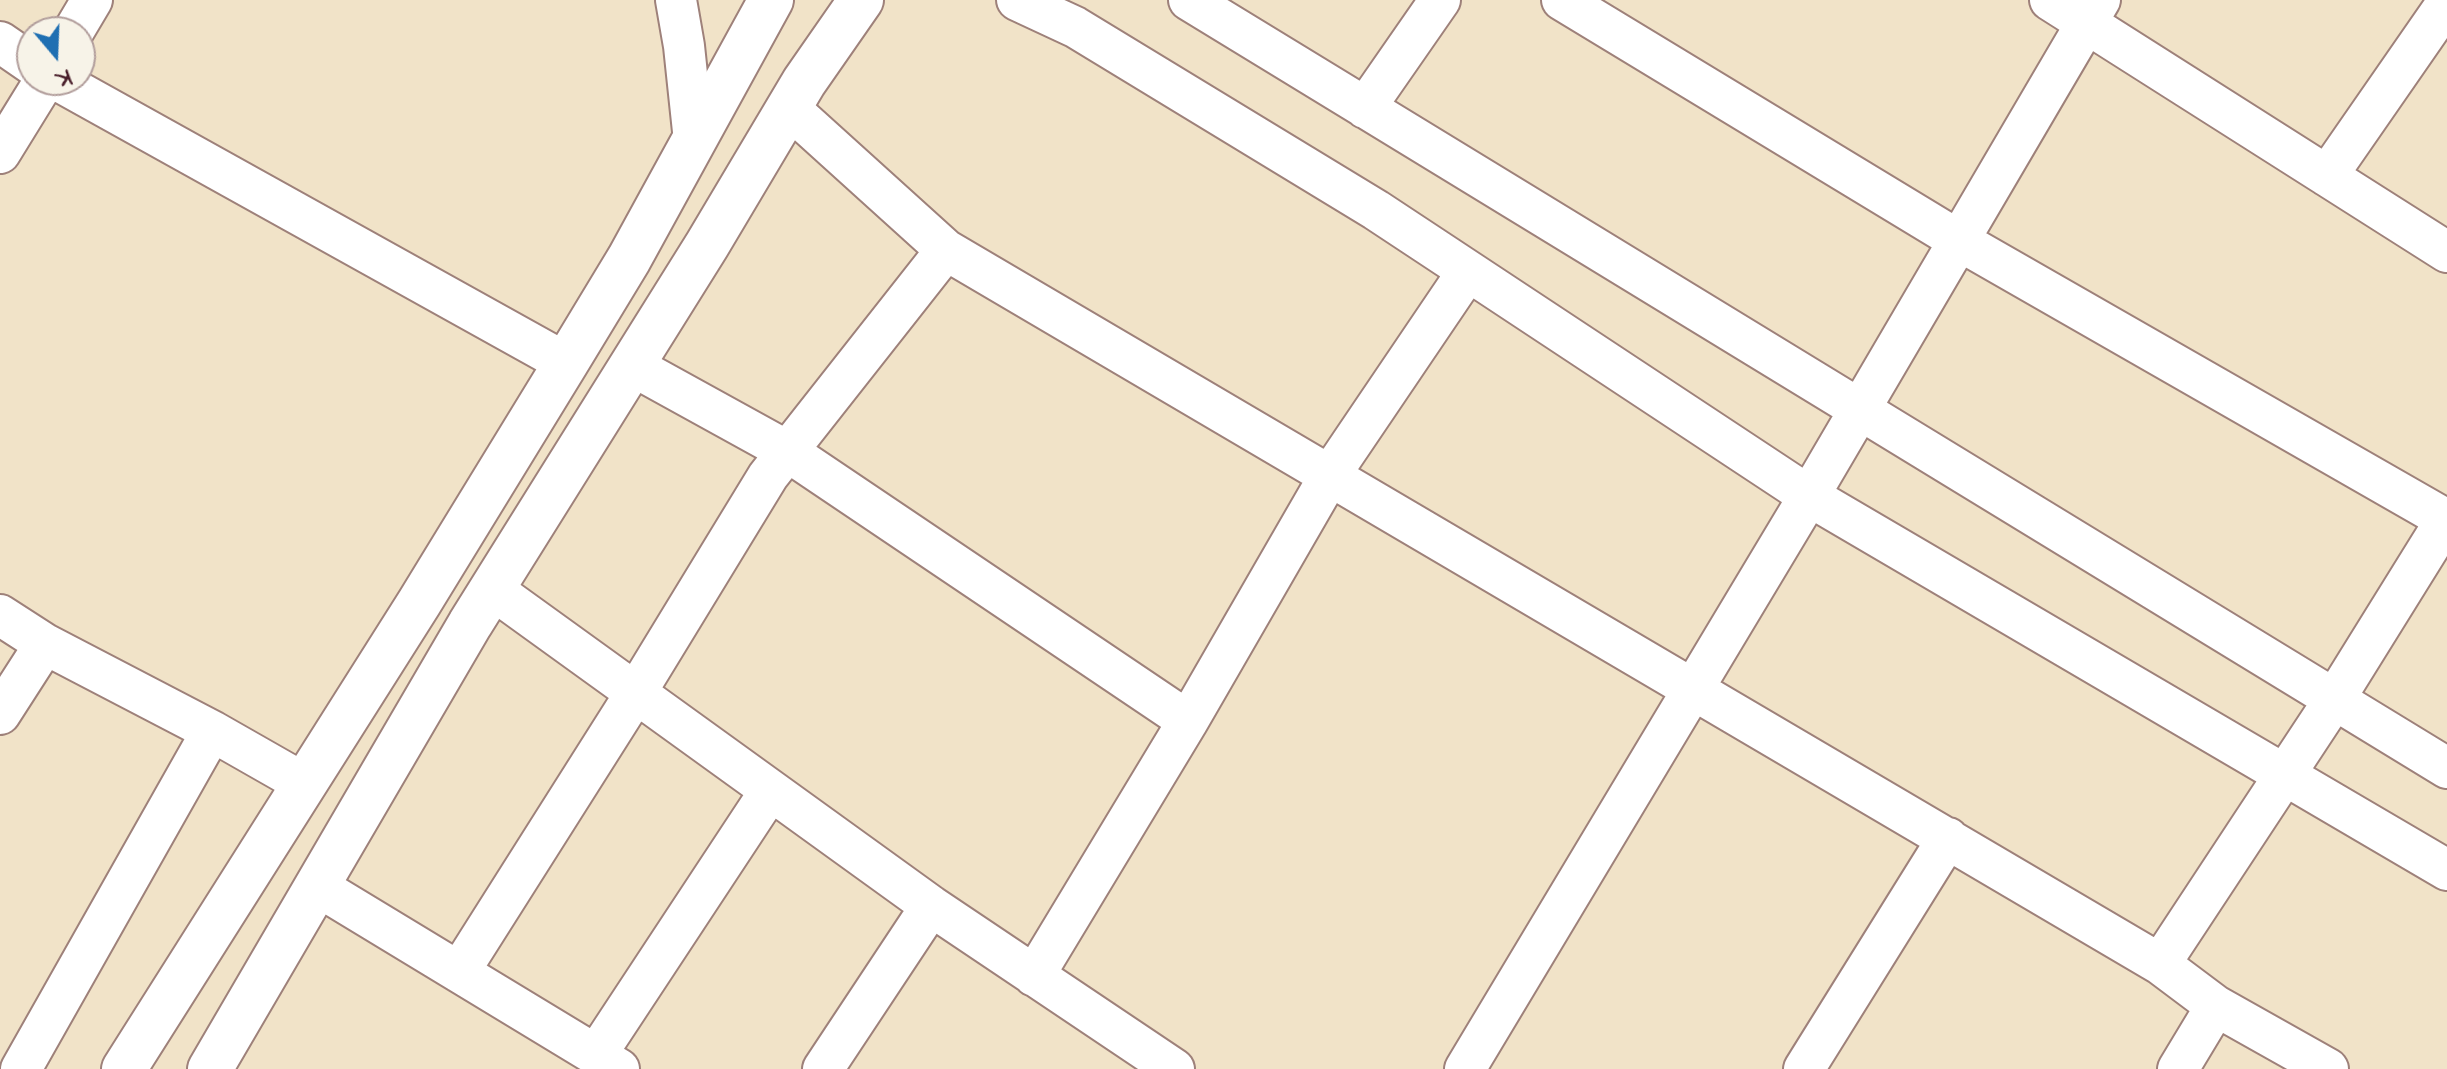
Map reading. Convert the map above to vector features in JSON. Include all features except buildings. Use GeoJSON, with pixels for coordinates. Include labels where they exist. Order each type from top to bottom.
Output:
{"type":"FeatureCollection","features":[{"type":"Feature","properties":{"kind":"main road"},"geometry":{"type":"LineString","coordinates":[[124,1069],[305,784],[629,259],[771,0]]}},
{"type":"Feature","properties":{"kind":"main road"},"geometry":{"type":"LineString","coordinates":[[210,1069],[492,589],[804,82],[861,0]]}},
{"type":"Feature","properties":{"kind":"street"},"geometry":{"type":"LineString","coordinates":[[676,0],[694,141]]}},
{"type":"Feature","properties":{"kind":"street"},"geometry":{"type":"LineString","coordinates":[[1017,0],[1075,27],[1376,210],[1809,496],[2447,870]]}},
{"type":"Feature","properties":{"kind":"street"},"geometry":{"type":"LineString","coordinates":[[1189,0],[2447,768]]}},
{"type":"Feature","properties":{"kind":"street"},"geometry":{"type":"LineString","coordinates":[[1365,108],[1440,0]]}},
{"type":"Feature","properties":{"kind":"street"},"geometry":{"type":"LineString","coordinates":[[1562,0],[1958,240],[2447,519],[2334,700],[2160,964]]}},
{"type":"Feature","properties":{"kind":"street"},"geometry":{"type":"LineString","coordinates":[[2050,0],[2093,11],[2327,176],[2447,252]]}},
{"type":"Feature","properties":{"kind":"street"},"geometry":{"type":"LineString","coordinates":[[2327,176],[2447,3]]}},
{"type":"Feature","properties":{"kind":"street"},"geometry":{"type":"LineString","coordinates":[[1465,1069],[1809,496],[2093,11]]}},
{"type":"Feature","properties":{"kind":"street"},"geometry":{"type":"LineString","coordinates":[[0,153],[35,96]]}},
{"type":"Feature","properties":{"kind":"street"},"geometry":{"type":"LineString","coordinates":[[86,96],[566,363]]}},
{"type":"Feature","properties":{"kind":"street"},"geometry":{"type":"LineString","coordinates":[[789,108],[946,250],[1695,688],[2160,964],[2216,1006],[2328,1069]]}},
{"type":"Feature","properties":{"kind":"street"},"geometry":{"type":"LineString","coordinates":[[459,972],[768,476],[946,250]]}},
{"type":"Feature","properties":{"kind":"street"},"geometry":{"type":"LineString","coordinates":[[1034,976],[1188,721],[1330,475],[1468,271]]}},
{"type":"Feature","properties":{"kind":"street"},"geometry":{"type":"LineString","coordinates":[[631,365],[787,451],[1188,721]]}},
{"type":"Feature","properties":{"kind":"street"},"geometry":{"type":"LineString","coordinates":[[492,589],[931,906],[1174,1069]]}},
{"type":"Feature","properties":{"kind":"street"},"geometry":{"type":"LineString","coordinates":[[0,615],[45,644],[212,731],[305,784]]}},
{"type":"Feature","properties":{"kind":"street"},"geometry":{"type":"LineString","coordinates":[[0,714],[45,644]]}},
{"type":"Feature","properties":{"kind":"street"},"geometry":{"type":"LineString","coordinates":[[21,1069],[212,731]]}},
{"type":"Feature","properties":{"kind":"street"},"geometry":{"type":"LineString","coordinates":[[317,886],[608,1062],[770,791]]}},
{"type":"Feature","properties":{"kind":"street"},"geometry":{"type":"LineString","coordinates":[[1804,1069],[1948,838]]}},
{"type":"Feature","properties":{"kind":"street"},"geometry":{"type":"LineString","coordinates":[[823,1069],[931,906]]}},
{"type":"Feature","properties":{"kind":"street"},"geometry":{"type":"LineString","coordinates":[[2178,1069],[2216,1006]]}}]}
